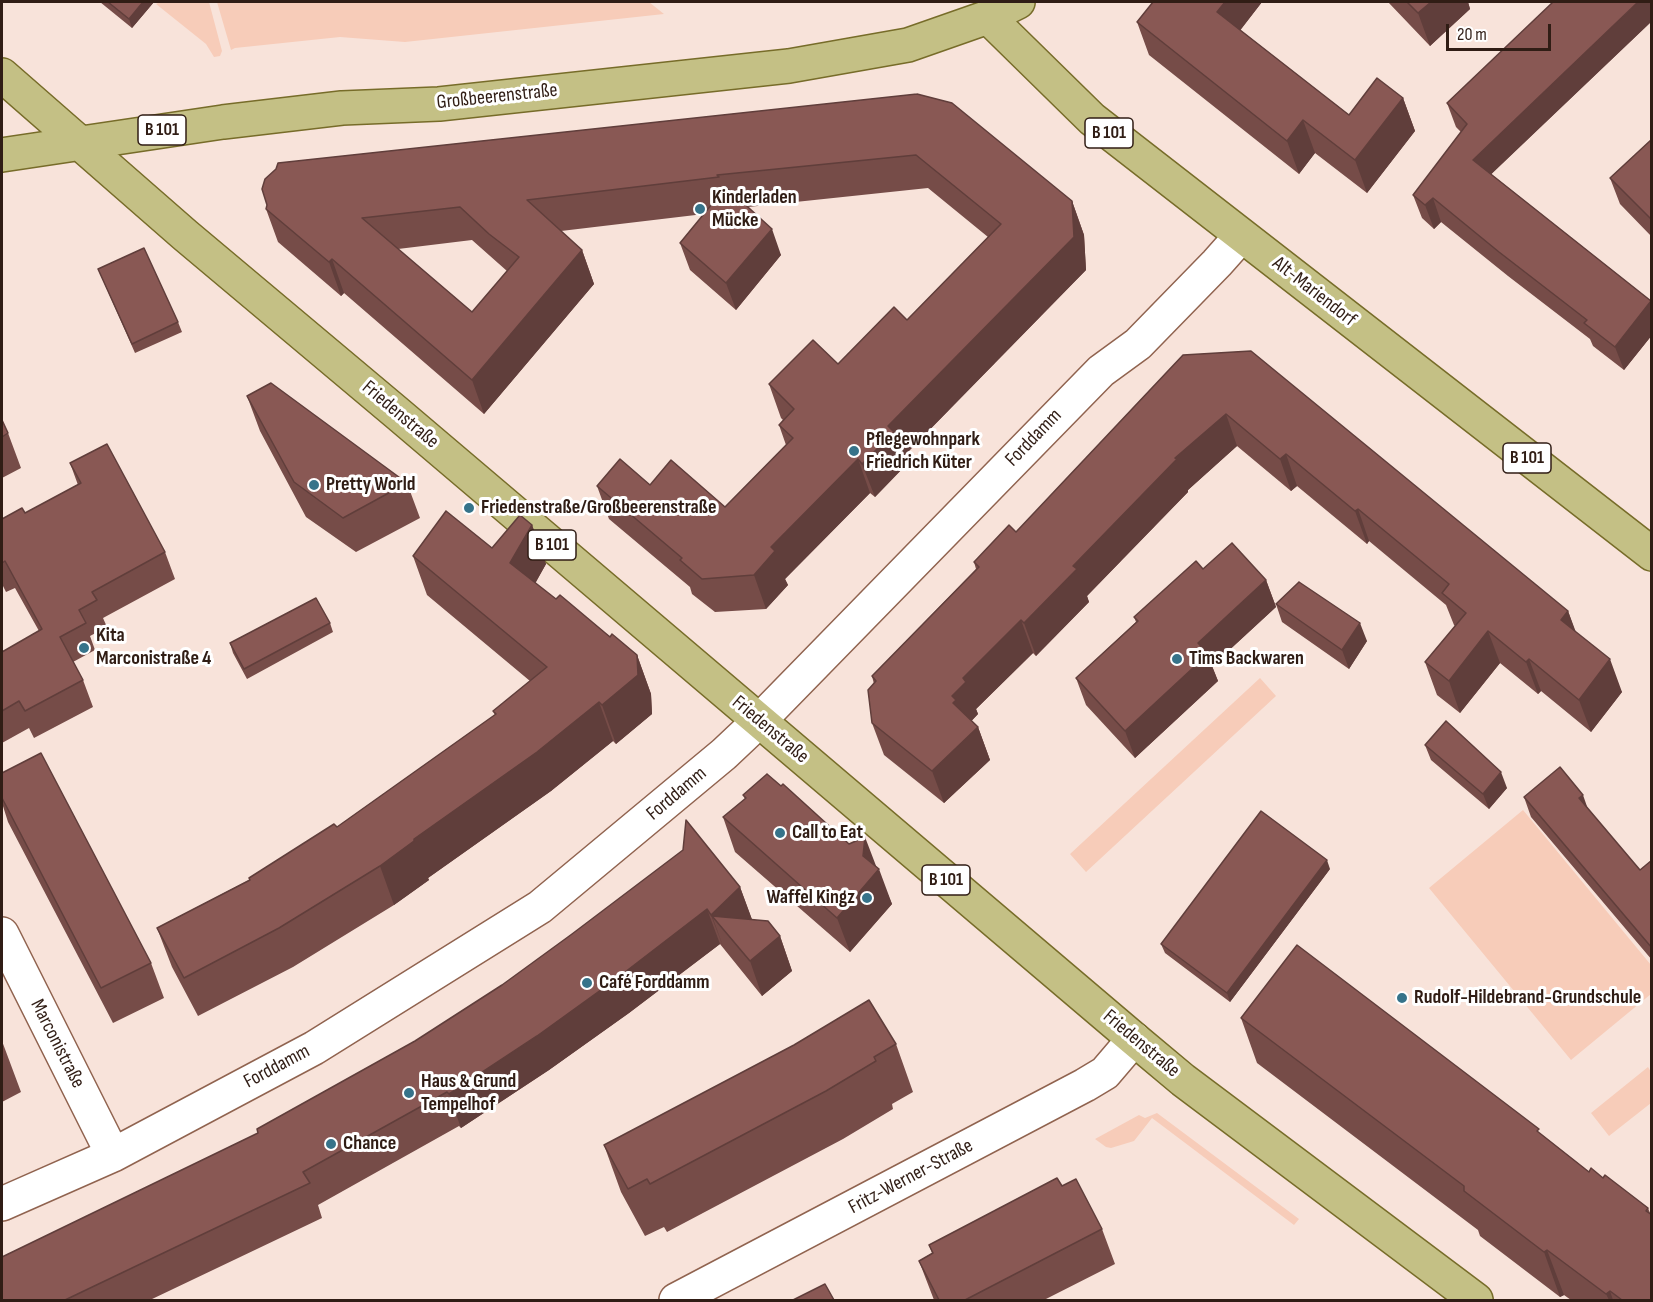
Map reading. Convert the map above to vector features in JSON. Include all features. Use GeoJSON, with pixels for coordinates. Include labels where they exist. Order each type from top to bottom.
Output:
{"type":"FeatureCollection","features":[{"type":"Feature","properties":{"kind":"main road","name":"Großbeerenstraße"},"geometry":{"type":"LineString","coordinates":[[2,155],[246,118],[342,108],[439,104],[789,66],[908,45],[988,17],[1018,2]]}},
{"type":"Feature","properties":{"kind":"main road","name":"Alt-Mariendorf"},"geometry":{"type":"LineString","coordinates":[[988,17],[1092,119],[1652,554]]}},
{"type":"Feature","properties":{"kind":"main road","name":"Friedenstraße"},"geometry":{"type":"LineString","coordinates":[[2,75],[1183,1080],[1476,1300]]}},
{"type":"Feature","properties":{"kind":"street","name":"Forddamm"},"geometry":{"type":"LineString","coordinates":[[2,1204],[113,1155],[314,1048],[540,907],[724,754],[759,721],[1101,370],[1138,344],[1217,263],[1240,236]]}},
{"type":"Feature","properties":{"kind":"street","name":"Marconistraße"},"geometry":{"type":"LineString","coordinates":[[2,934],[113,1155]]}},
{"type":"Feature","properties":{"kind":"street","name":"Fritz-Werner-Straße"},"geometry":{"type":"LineString","coordinates":[[676,1300],[1085,1085],[1105,1073],[1134,1039]]}},
{"type":"Feature","properties":{"kind":"shaded area"},"geometry":{"type":"Polygon","coordinates":[[[209,2],[222,51],[220,56],[214,57],[206,44],[156,4],[209,2]]]}},
{"type":"Feature","properties":{"kind":"shaded area"},"geometry":{"type":"Polygon","coordinates":[[[217,2],[649,2],[664,14],[405,42],[340,37],[231,50],[217,2]]]}},
{"type":"Feature","properties":{"kind":"shaded area"},"geometry":{"type":"Polygon","coordinates":[[[1260,678],[1276,696],[1086,872],[1070,854],[1260,678]]]}},
{"type":"Feature","properties":{"kind":"shaded area"},"geometry":{"type":"Polygon","coordinates":[[[1523,810],[1651,965],[1651,994],[1571,1060],[1429,888],[1523,810]]]}},
{"type":"Feature","properties":{"kind":"shaded area"},"geometry":{"type":"Polygon","coordinates":[[[1648,1067],[1651,1072],[1651,1103],[1609,1136],[1591,1113],[1648,1067]]]}},
{"type":"Feature","properties":{"kind":"shaded area"},"geometry":{"type":"Polygon","coordinates":[[[1157,1113],[1299,1219],[1294,1225],[1152,1118],[1134,1141],[1111,1148],[1095,1139],[1139,1115],[1145,1118],[1157,1113]]]}},
{"type":"Feature","properties":{"kind":"building"},"geometry":{"type":"Polygon","coordinates":[[[108,2],[143,2],[129,19],[108,2]]]}},
{"type":"Feature","properties":{"kind":"building"},"geometry":{"type":"Polygon","coordinates":[[[1153,2],[1225,2],[1217,12],[1349,115],[1377,78],[1403,98],[1355,160],[1303,120],[1287,141],[1137,22],[1153,2]]]}},
{"type":"Feature","properties":{"kind":"building"},"geometry":{"type":"Polygon","coordinates":[[[1407,2],[1431,2],[1418,13],[1407,2]]]}},
{"type":"Feature","properties":{"kind":"building"},"geometry":{"type":"Polygon","coordinates":[[[1553,2],[1638,2],[1473,160],[1651,301],[1615,347],[1584,323],[1587,320],[1433,198],[1425,205],[1413,195],[1467,124],[1447,103],[1553,2]]]}},
{"type":"Feature","properties":{"kind":"building"},"geometry":{"type":"Polygon","coordinates":[[[917,94],[952,103],[1072,201],[1074,237],[888,426],[894,432],[862,464],[858,459],[771,547],[775,551],[754,575],[702,579],[680,560],[682,558],[597,486],[620,459],[650,485],[671,460],[725,507],[793,438],[779,425],[794,409],[769,384],[813,340],[838,364],[894,307],[907,320],[1001,224],[916,155],[717,175],[719,177],[527,200],[582,250],[472,380],[332,259],[329,262],[266,209],[262,189],[265,179],[276,169],[278,163],[917,94]],[[460,207],[362,218],[472,312],[519,257],[489,234],[460,207]]]}},
{"type":"Feature","properties":{"kind":"building"},"geometry":{"type":"Polygon","coordinates":[[[1652,139],[1652,220],[1610,178],[1652,139]]]}},
{"type":"Feature","properties":{"kind":"building"},"geometry":{"type":"Polygon","coordinates":[[[726,187],[772,229],[726,283],[680,243],[726,187]]]}},
{"type":"Feature","properties":{"kind":"building"},"geometry":{"type":"Polygon","coordinates":[[[144,248],[178,322],[132,344],[98,269],[144,248]]]}},
{"type":"Feature","properties":{"kind":"building"},"geometry":{"type":"Polygon","coordinates":[[[1251,351],[1568,611],[1561,620],[1610,659],[1579,700],[1529,659],[1526,662],[1488,631],[1449,681],[1425,662],[1466,613],[1442,593],[1449,584],[1358,509],[1355,511],[1286,454],[1280,459],[1226,414],[1175,458],[1177,459],[1073,566],[1077,569],[1024,623],[1021,620],[963,678],[966,682],[952,696],[956,700],[953,703],[978,727],[932,771],[872,723],[868,690],[876,681],[872,676],[979,567],[974,562],[1009,525],[1016,532],[1183,355],[1251,351]]]}},
{"type":"Feature","properties":{"kind":"building"},"geometry":{"type":"Polygon","coordinates":[[[271,383],[407,483],[343,518],[294,482],[247,396],[271,383]]]}},
{"type":"Feature","properties":{"kind":"building"},"geometry":{"type":"Polygon","coordinates":[[[2,420],[8,433],[2,437],[2,420]]]}},
{"type":"Feature","properties":{"kind":"building"},"geometry":{"type":"Polygon","coordinates":[[[107,444],[165,552],[92,592],[97,600],[79,610],[86,623],[60,637],[83,680],[25,711],[19,701],[2,711],[2,652],[42,629],[5,561],[2,563],[2,519],[22,508],[25,513],[81,483],[70,463],[107,444]]]}},
{"type":"Feature","properties":{"kind":"building"},"geometry":{"type":"Polygon","coordinates":[[[446,511],[492,548],[520,515],[532,525],[510,563],[556,599],[560,595],[610,637],[612,634],[637,655],[638,675],[602,705],[599,702],[537,752],[414,839],[380,866],[279,928],[184,978],[157,928],[250,880],[249,878],[334,824],[337,827],[496,714],[493,711],[547,667],[413,556],[446,511]]]}},
{"type":"Feature","properties":{"kind":"building"},"geometry":{"type":"Polygon","coordinates":[[[1232,543],[1266,580],[1198,643],[1208,654],[1125,731],[1076,678],[1138,621],[1134,617],[1196,561],[1203,569],[1232,543]]]}},
{"type":"Feature","properties":{"kind":"building"},"geometry":{"type":"Polygon","coordinates":[[[1299,582],[1360,623],[1342,650],[1276,604],[1299,582]]]}},
{"type":"Feature","properties":{"kind":"building"},"geometry":{"type":"Polygon","coordinates":[[[316,598],[330,623],[244,669],[230,643],[316,598]]]}},
{"type":"Feature","properties":{"kind":"building"},"geometry":{"type":"Polygon","coordinates":[[[1446,721],[1501,772],[1483,794],[1425,745],[1446,721]]]}},
{"type":"Feature","properties":{"kind":"building"},"geometry":{"type":"Polygon","coordinates":[[[41,753],[151,963],[101,988],[2,798],[2,773],[41,753]]]}},
{"type":"Feature","properties":{"kind":"building"},"geometry":{"type":"Polygon","coordinates":[[[1560,767],[1583,795],[1579,798],[1640,870],[1652,860],[1652,948],[1524,797],[1560,767]]]}},
{"type":"Feature","properties":{"kind":"building"},"geometry":{"type":"Polygon","coordinates":[[[767,774],[781,786],[783,784],[849,844],[865,837],[863,856],[879,869],[837,918],[723,817],[746,798],[743,795],[767,774]]]}},
{"type":"Feature","properties":{"kind":"building"},"geometry":{"type":"Polygon","coordinates":[[[1261,811],[1327,860],[1227,993],[1161,944],[1261,811]]]}},
{"type":"Feature","properties":{"kind":"building"},"geometry":{"type":"Polygon","coordinates":[[[686,820],[740,887],[711,915],[707,909],[537,1036],[449,1094],[447,1092],[303,1172],[310,1183],[65,1300],[2,1300],[2,1257],[258,1133],[257,1129],[415,1041],[502,985],[683,850],[686,820]]]}},
{"type":"Feature","properties":{"kind":"building"},"geometry":{"type":"Polygon","coordinates":[[[712,916],[768,921],[780,936],[750,961],[712,916]]]}},
{"type":"Feature","properties":{"kind":"building"},"geometry":{"type":"Polygon","coordinates":[[[1297,945],[1539,1129],[1537,1131],[1589,1172],[1591,1168],[1603,1178],[1605,1175],[1648,1208],[1646,1211],[1652,1215],[1652,1300],[1622,1300],[1610,1291],[1606,1294],[1547,1250],[1544,1252],[1464,1191],[1464,1186],[1241,1018],[1297,945]]]}},
{"type":"Feature","properties":{"kind":"building"},"geometry":{"type":"Polygon","coordinates":[[[869,1000],[896,1044],[874,1057],[876,1061],[826,1091],[650,1184],[647,1179],[628,1189],[604,1145],[794,1045],[869,1000]]]}},
{"type":"Feature","properties":{"kind":"building"},"geometry":{"type":"Polygon","coordinates":[[[1057,1178],[1062,1186],[1076,1179],[1102,1229],[965,1300],[939,1300],[919,1261],[933,1253],[929,1245],[1057,1178]]]}},
{"type":"Feature","properties":{"kind":"building"},"geometry":{"type":"Polygon","coordinates":[[[825,1284],[834,1300],[793,1300],[825,1284]]]}},
{"type":"Feature","properties":{"kind":"place","name":"Kinderladen Mücke"},"geometry":{"type":"Point","coordinates":[700,209]}},
{"type":"Feature","properties":{"kind":"place","name":"Pflegewohnpark Friedrich Küter"},"geometry":{"type":"Point","coordinates":[854,451]}},
{"type":"Feature","properties":{"kind":"place","name":"Pretty World"},"geometry":{"type":"Point","coordinates":[314,485]}},
{"type":"Feature","properties":{"kind":"place","name":"Friedenstraße/Großbeerenstraße"},"geometry":{"type":"Point","coordinates":[469,508]}},
{"type":"Feature","properties":{"kind":"place","name":"Kita Marconistraße 4"},"geometry":{"type":"Point","coordinates":[84,648]}},
{"type":"Feature","properties":{"kind":"place","name":"Tims Backwaren"},"geometry":{"type":"Point","coordinates":[1177,659]}},
{"type":"Feature","properties":{"kind":"place","name":"Call to Eat"},"geometry":{"type":"Point","coordinates":[780,833]}},
{"type":"Feature","properties":{"kind":"place","name":"Waffel Kingz"},"geometry":{"type":"Point","coordinates":[867,898]}},
{"type":"Feature","properties":{"kind":"place","name":"Café Forddamm"},"geometry":{"type":"Point","coordinates":[587,983]}},
{"type":"Feature","properties":{"kind":"place","name":"Rudolf-Hildebrand-Grundschule"},"geometry":{"type":"Point","coordinates":[1402,998]}},
{"type":"Feature","properties":{"kind":"place","name":"Haus & Grund Tempelhof"},"geometry":{"type":"Point","coordinates":[409,1093]}},
{"type":"Feature","properties":{"kind":"place","name":"Chance"},"geometry":{"type":"Point","coordinates":[331,1144]}}]}
